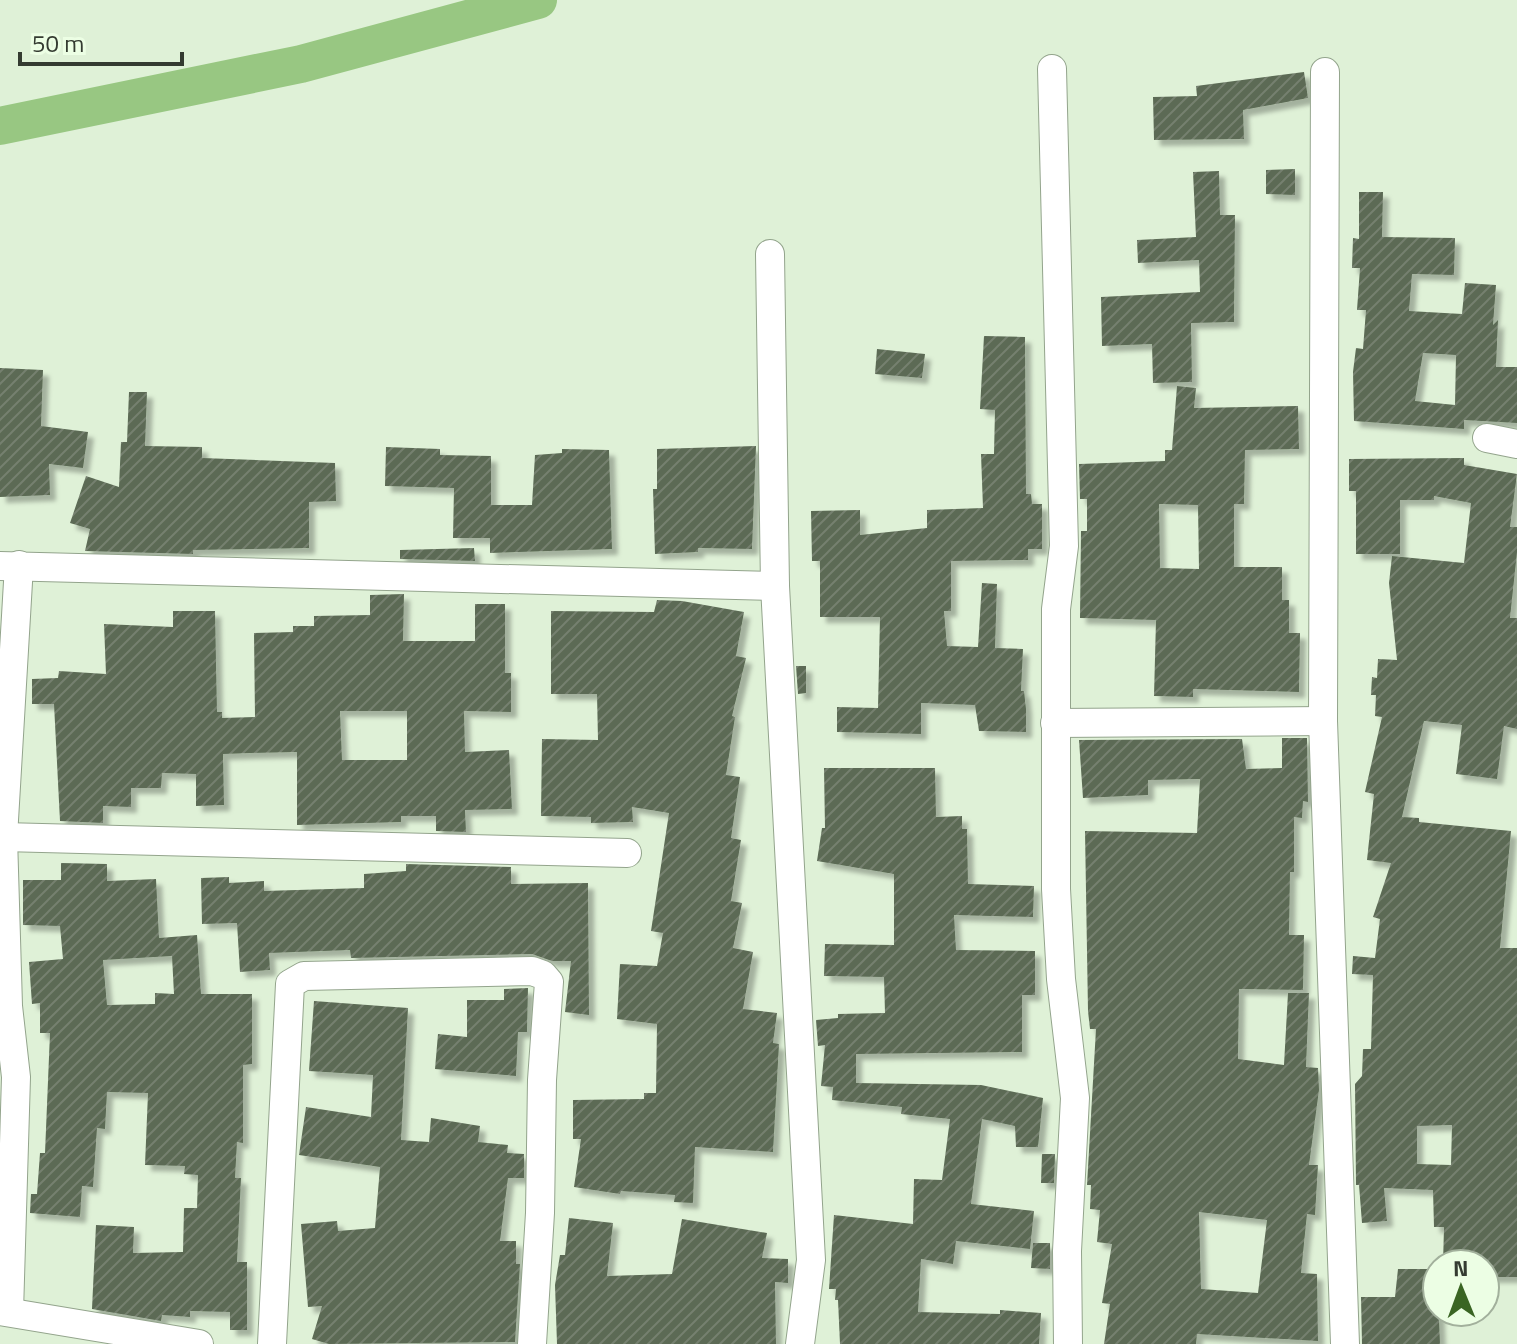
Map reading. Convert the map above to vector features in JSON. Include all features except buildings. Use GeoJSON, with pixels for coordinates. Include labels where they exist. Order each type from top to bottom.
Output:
{"type":"FeatureCollection","features":[{"type":"Feature","properties":{"kind":"street"},"geometry":{"type":"LineString","coordinates":[[1052,69],[1064,546],[1056,609],[1057,929],[1075,1098],[1067,1251],[1068,1344]]}},
{"type":"Feature","properties":{"kind":"street"},"geometry":{"type":"LineString","coordinates":[[1325,72],[1323,721],[1345,1344]]}},
{"type":"Feature","properties":{"kind":"street"},"geometry":{"type":"LineString","coordinates":[[770,254],[775,586],[811,1260],[800,1344]]}},
{"type":"Feature","properties":{"kind":"street"},"geometry":{"type":"LineString","coordinates":[[1487,438],[1517,444]]}},
{"type":"Feature","properties":{"kind":"street"},"geometry":{"type":"LineString","coordinates":[[199,1344],[5,1311],[16,1077],[4,1007],[3,837],[9,566],[775,586]]}},
{"type":"Feature","properties":{"kind":"street"},"geometry":{"type":"LineString","coordinates":[[1055,723],[1323,721]]}},
{"type":"Feature","properties":{"kind":"street"},"geometry":{"type":"LineString","coordinates":[[3,837],[627,853]]}},
{"type":"Feature","properties":{"kind":"street"},"geometry":{"type":"LineString","coordinates":[[272,1344],[290,984],[304,976],[532,971],[543,975],[549,982],[532,1344]]}},
{"type":"Feature","properties":{"kind":"waterway"},"geometry":{"type":"LineString","coordinates":[[0,126],[301,64],[538,0]]}}]}
